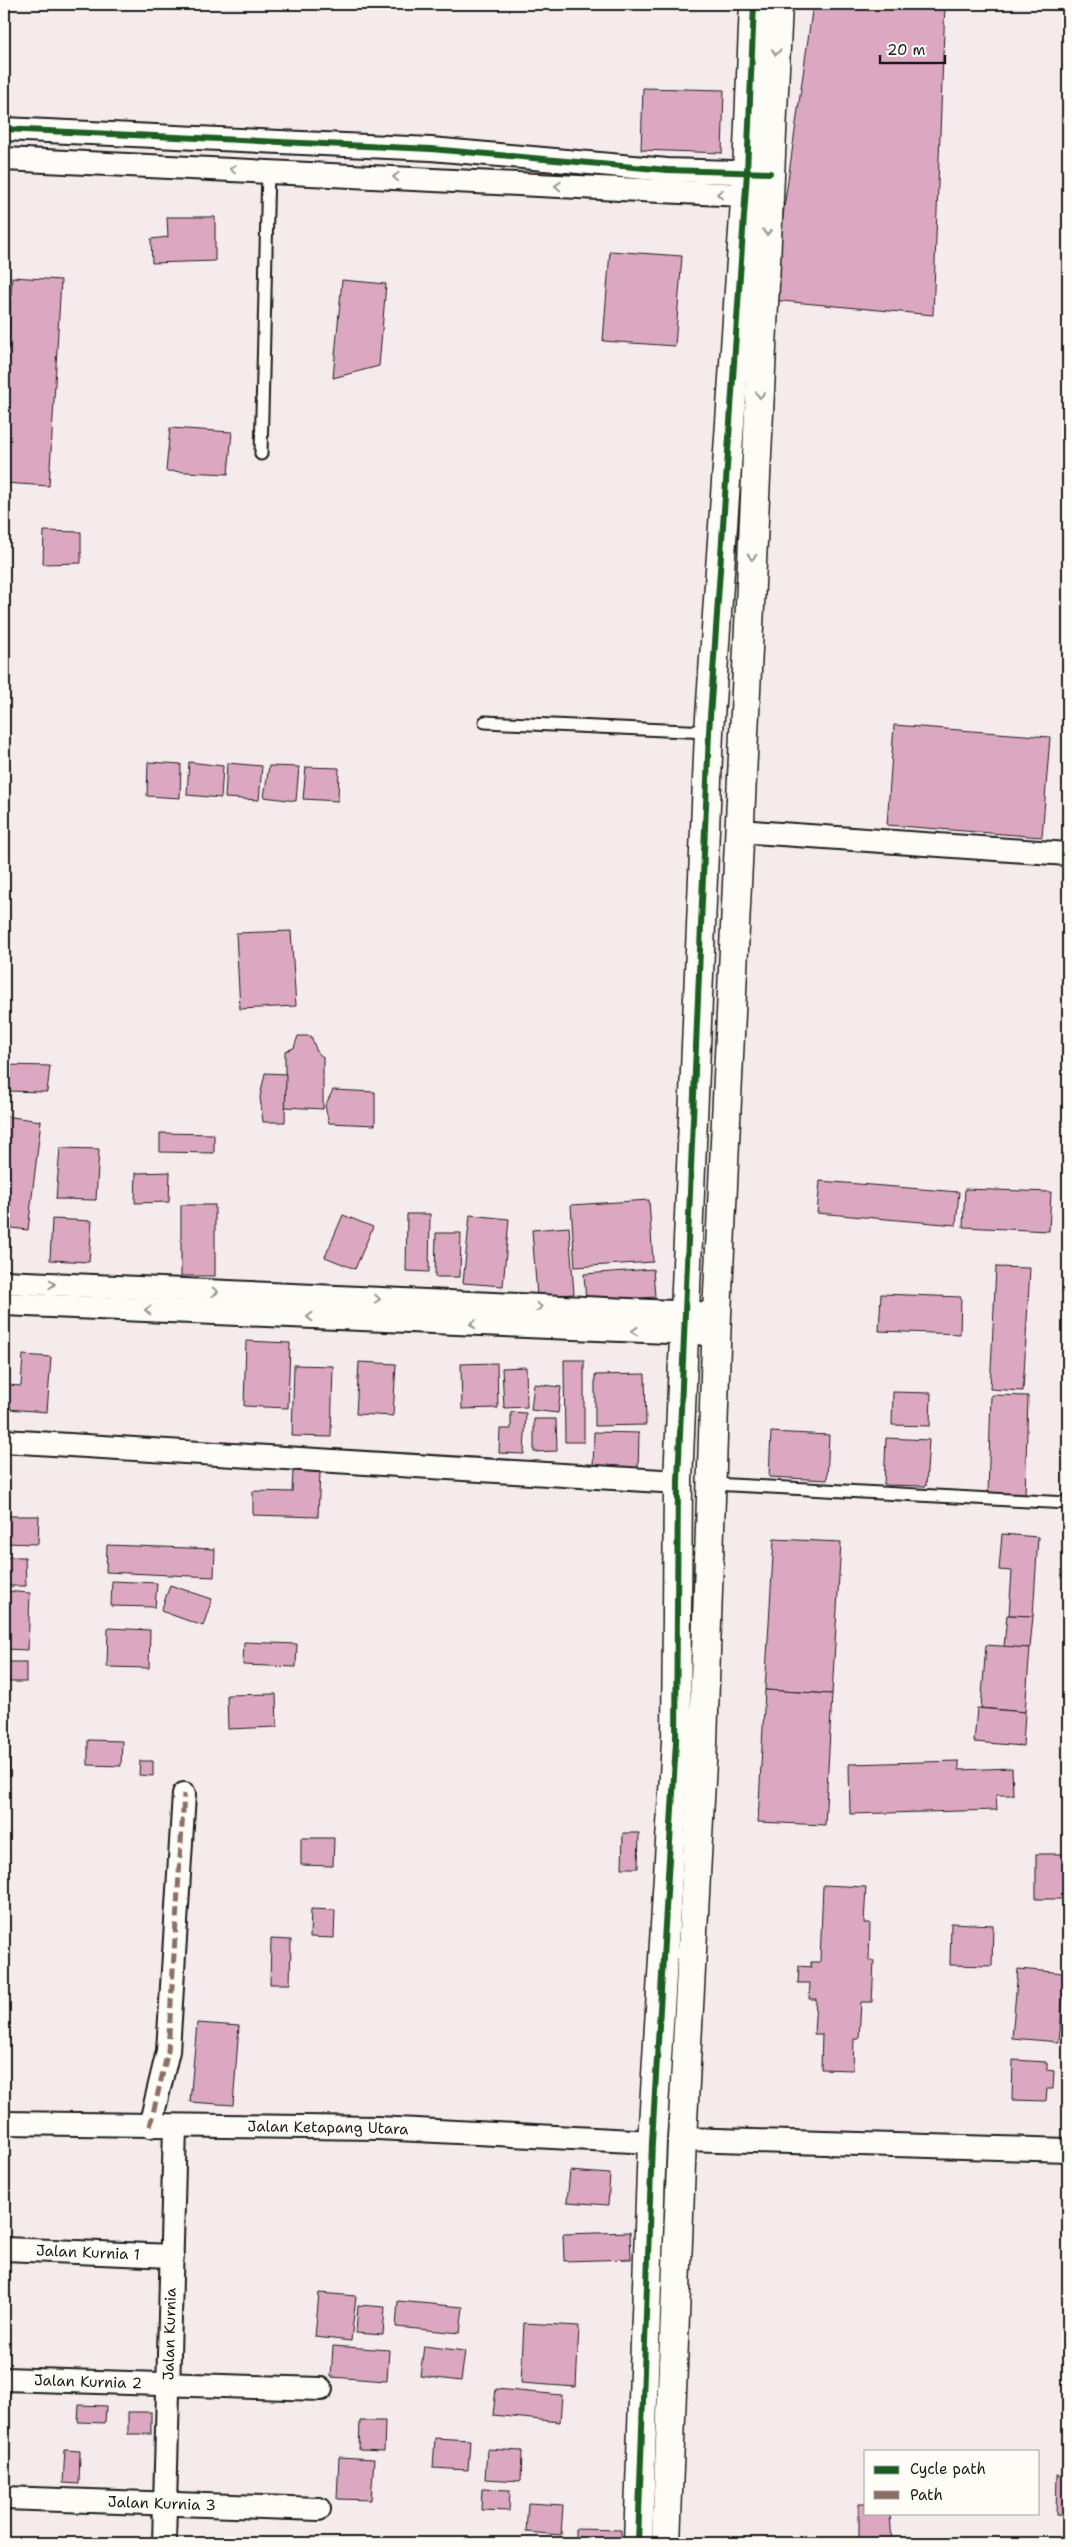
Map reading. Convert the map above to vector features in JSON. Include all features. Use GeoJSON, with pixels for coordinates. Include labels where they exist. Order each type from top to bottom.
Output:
{"type":"FeatureCollection","features":[{"type":"Feature","properties":{"kind":"street"},"geometry":{"type":"LineString","coordinates":[[638,2543],[652,2142],[712,1484],[716,1324],[739,831],[758,184],[754,4]]}},
{"type":"Feature","properties":{"kind":"street"},"geometry":{"type":"LineString","coordinates":[[666,2543],[682,2140],[689,1742],[678,1482],[709,732],[758,184],[778,4]]}},
{"type":"Feature","properties":{"kind":"street"},"geometry":{"type":"LineString","coordinates":[[4,129],[431,148],[667,170],[758,184]]}},
{"type":"Feature","properties":{"kind":"street"},"geometry":{"type":"LineString","coordinates":[[4,158],[268,170],[758,184]]}},
{"type":"Feature","properties":{"kind":"street"},"geometry":{"type":"LineString","coordinates":[[739,831],[1068,854]]}},
{"type":"Feature","properties":{"kind":"street"},"geometry":{"type":"LineString","coordinates":[[4,1282],[684,1323]]}},
{"type":"Feature","properties":{"kind":"street"},"geometry":{"type":"LineString","coordinates":[[4,1304],[716,1324]]}},
{"type":"Feature","properties":{"kind":"street"},"geometry":{"type":"LineString","coordinates":[[4,1441],[678,1482]]}},
{"type":"Feature","properties":{"kind":"street"},"geometry":{"type":"LineString","coordinates":[[150,2126],[168,2051],[184,1794]]}},
{"type":"Feature","properties":{"kind":"street","name":"Jalan Ketapang Utara"},"geometry":{"type":"LineString","coordinates":[[4,2123],[377,2128],[652,2142]]}},
{"type":"Feature","properties":{"kind":"street","name":"Jalan Kurnia"},"geometry":{"type":"LineString","coordinates":[[164,2543],[175,2126]]}},
{"type":"Feature","properties":{"kind":"street"},"geometry":{"type":"LineString","coordinates":[[682,2140],[1068,2150]]}},
{"type":"Feature","properties":{"kind":"street","name":"Jalan Kurnia 1"},"geometry":{"type":"LineString","coordinates":[[4,2249],[172,2256]]}},
{"type":"Feature","properties":{"kind":"street","name":"Jalan Kurnia 2"},"geometry":{"type":"LineString","coordinates":[[4,2379],[321,2388]]}},
{"type":"Feature","properties":{"kind":"street","name":"Jalan Kurnia 3"},"geometry":{"type":"LineString","coordinates":[[4,2498],[165,2502],[319,2509]]}},
{"type":"Feature","properties":{"kind":"lane"},"geometry":{"type":"LineString","coordinates":[[260,454],[268,170]]}},
{"type":"Feature","properties":{"kind":"lane"},"geometry":{"type":"LineString","coordinates":[[486,722],[709,732]]}},
{"type":"Feature","properties":{"kind":"lane"},"geometry":{"type":"LineString","coordinates":[[712,1484],[1068,1503]]}},
{"type":"Feature","properties":{"kind":"building"},"geometry":{"type":"Polygon","coordinates":[[[813,4],[945,4],[933,315],[771,300],[813,4]]]}},
{"type":"Feature","properties":{"kind":"building"},"geometry":{"type":"Polygon","coordinates":[[[643,88],[724,90],[722,153],[641,150],[643,88]]]}},
{"type":"Feature","properties":{"kind":"building"},"geometry":{"type":"Polygon","coordinates":[[[167,217],[215,217],[215,261],[152,263],[151,239],[168,237],[167,217]]]}},
{"type":"Feature","properties":{"kind":"building"},"geometry":{"type":"Polygon","coordinates":[[[610,251],[682,256],[675,346],[603,341],[610,251]]]}},
{"type":"Feature","properties":{"kind":"building"},"geometry":{"type":"Polygon","coordinates":[[[12,277],[61,280],[49,486],[4,483],[4,425],[12,277]]]}},
{"type":"Feature","properties":{"kind":"building"},"geometry":{"type":"Polygon","coordinates":[[[342,280],[386,284],[379,366],[333,378],[342,280]]]}},
{"type":"Feature","properties":{"kind":"building"},"geometry":{"type":"Polygon","coordinates":[[[170,428],[232,432],[228,474],[166,471],[170,428]]]}},
{"type":"Feature","properties":{"kind":"building"},"geometry":{"type":"Polygon","coordinates":[[[44,531],[81,532],[81,563],[43,564],[44,531]]]}},
{"type":"Feature","properties":{"kind":"building"},"geometry":{"type":"Polygon","coordinates":[[[894,725],[1050,737],[1042,837],[887,825],[894,725]]]}},
{"type":"Feature","properties":{"kind":"building"},"geometry":{"type":"Polygon","coordinates":[[[148,762],[181,764],[180,798],[147,796],[148,762]]]}},
{"type":"Feature","properties":{"kind":"building"},"geometry":{"type":"Polygon","coordinates":[[[189,762],[223,766],[221,798],[187,795],[189,762]]]}},
{"type":"Feature","properties":{"kind":"building"},"geometry":{"type":"Polygon","coordinates":[[[227,763],[262,766],[259,800],[225,798],[227,763]]]}},
{"type":"Feature","properties":{"kind":"building"},"geometry":{"type":"Polygon","coordinates":[[[269,766],[299,767],[296,801],[264,797],[269,766]]]}},
{"type":"Feature","properties":{"kind":"building"},"geometry":{"type":"Polygon","coordinates":[[[306,767],[339,768],[338,801],[303,799],[306,767]]]}},
{"type":"Feature","properties":{"kind":"building"},"geometry":{"type":"Polygon","coordinates":[[[291,931],[296,1006],[240,1009],[236,933],[291,931]]]}},
{"type":"Feature","properties":{"kind":"building"},"geometry":{"type":"Polygon","coordinates":[[[298,1036],[311,1036],[317,1052],[323,1057],[323,1109],[285,1107],[285,1051],[294,1048],[298,1036]]]}},
{"type":"Feature","properties":{"kind":"building"},"geometry":{"type":"Polygon","coordinates":[[[4,1065],[50,1066],[47,1092],[4,1091],[4,1065]]]}},
{"type":"Feature","properties":{"kind":"building"},"geometry":{"type":"Polygon","coordinates":[[[265,1073],[286,1074],[285,1122],[263,1122],[260,1097],[265,1073]]]}},
{"type":"Feature","properties":{"kind":"building"},"geometry":{"type":"Polygon","coordinates":[[[333,1090],[375,1092],[375,1125],[329,1123],[325,1106],[333,1090]]]}},
{"type":"Feature","properties":{"kind":"building"},"geometry":{"type":"Polygon","coordinates":[[[4,1116],[41,1121],[28,1230],[4,1227],[4,1116]]]}},
{"type":"Feature","properties":{"kind":"building"},"geometry":{"type":"Polygon","coordinates":[[[160,1133],[214,1134],[214,1153],[160,1152],[160,1133]]]}},
{"type":"Feature","properties":{"kind":"building"},"geometry":{"type":"Polygon","coordinates":[[[60,1148],[99,1149],[96,1200],[56,1199],[60,1148]]]}},
{"type":"Feature","properties":{"kind":"building"},"geometry":{"type":"Polygon","coordinates":[[[170,1172],[169,1202],[135,1203],[136,1173],[170,1172]]]}},
{"type":"Feature","properties":{"kind":"building"},"geometry":{"type":"Polygon","coordinates":[[[820,1181],[959,1192],[956,1225],[817,1213],[820,1181]]]}},
{"type":"Feature","properties":{"kind":"building"},"geometry":{"type":"Polygon","coordinates":[[[965,1189],[1051,1192],[1049,1231],[963,1227],[965,1189]]]}},
{"type":"Feature","properties":{"kind":"building"},"geometry":{"type":"Polygon","coordinates":[[[649,1200],[653,1262],[575,1267],[571,1205],[649,1200]]]}},
{"type":"Feature","properties":{"kind":"building"},"geometry":{"type":"Polygon","coordinates":[[[181,1205],[215,1205],[215,1276],[181,1276],[181,1205]]]}},
{"type":"Feature","properties":{"kind":"building"},"geometry":{"type":"Polygon","coordinates":[[[407,1214],[430,1214],[429,1272],[406,1271],[407,1214]]]}},
{"type":"Feature","properties":{"kind":"building"},"geometry":{"type":"Polygon","coordinates":[[[343,1215],[373,1227],[355,1269],[325,1257],[343,1215]]]}},
{"type":"Feature","properties":{"kind":"building"},"geometry":{"type":"Polygon","coordinates":[[[470,1215],[509,1219],[503,1286],[463,1283],[470,1215]]]}},
{"type":"Feature","properties":{"kind":"building"},"geometry":{"type":"Polygon","coordinates":[[[52,1219],[92,1221],[89,1262],[50,1260],[52,1219]]]}},
{"type":"Feature","properties":{"kind":"building"},"geometry":{"type":"Polygon","coordinates":[[[569,1227],[574,1294],[537,1296],[532,1230],[569,1227]]]}},
{"type":"Feature","properties":{"kind":"building"},"geometry":{"type":"Polygon","coordinates":[[[436,1233],[461,1233],[460,1277],[435,1277],[436,1233]]]}},
{"type":"Feature","properties":{"kind":"building"},"geometry":{"type":"Polygon","coordinates":[[[996,1267],[1030,1268],[1023,1391],[990,1389],[996,1267]]]}},
{"type":"Feature","properties":{"kind":"building"},"geometry":{"type":"Polygon","coordinates":[[[653,1269],[655,1297],[586,1302],[584,1274],[653,1269]]]}},
{"type":"Feature","properties":{"kind":"building"},"geometry":{"type":"Polygon","coordinates":[[[881,1294],[961,1297],[960,1334],[879,1331],[881,1294]]]}},
{"type":"Feature","properties":{"kind":"building"},"geometry":{"type":"Polygon","coordinates":[[[246,1341],[290,1343],[288,1408],[244,1406],[246,1341]]]}},
{"type":"Feature","properties":{"kind":"building"},"geometry":{"type":"Polygon","coordinates":[[[23,1355],[51,1357],[47,1412],[7,1409],[8,1385],[21,1386],[23,1355]]]}},
{"type":"Feature","properties":{"kind":"building"},"geometry":{"type":"Polygon","coordinates":[[[564,1360],[584,1360],[584,1442],[565,1442],[564,1360]]]}},
{"type":"Feature","properties":{"kind":"building"},"geometry":{"type":"Polygon","coordinates":[[[359,1362],[396,1364],[393,1416],[356,1414],[359,1362]]]}},
{"type":"Feature","properties":{"kind":"building"},"geometry":{"type":"Polygon","coordinates":[[[497,1363],[498,1408],[462,1409],[461,1364],[497,1363]]]}},
{"type":"Feature","properties":{"kind":"building"},"geometry":{"type":"Polygon","coordinates":[[[294,1365],[333,1366],[331,1437],[292,1436],[294,1365]]]}},
{"type":"Feature","properties":{"kind":"building"},"geometry":{"type":"Polygon","coordinates":[[[526,1367],[527,1407],[504,1408],[502,1368],[526,1367]]]}},
{"type":"Feature","properties":{"kind":"building"},"geometry":{"type":"Polygon","coordinates":[[[645,1374],[646,1425],[595,1426],[595,1375],[645,1374]]]}},
{"type":"Feature","properties":{"kind":"building"},"geometry":{"type":"Polygon","coordinates":[[[534,1384],[561,1387],[558,1413],[531,1410],[534,1384]]]}},
{"type":"Feature","properties":{"kind":"building"},"geometry":{"type":"Polygon","coordinates":[[[893,1392],[931,1393],[930,1426],[892,1425],[893,1392]]]}},
{"type":"Feature","properties":{"kind":"building"},"geometry":{"type":"Polygon","coordinates":[[[991,1395],[1028,1396],[1025,1496],[988,1495],[991,1395]]]}},
{"type":"Feature","properties":{"kind":"building"},"geometry":{"type":"Polygon","coordinates":[[[511,1412],[526,1413],[524,1454],[499,1453],[500,1429],[511,1429],[511,1412]]]}},
{"type":"Feature","properties":{"kind":"building"},"geometry":{"type":"Polygon","coordinates":[[[534,1419],[556,1419],[557,1451],[534,1452],[534,1419]]]}},
{"type":"Feature","properties":{"kind":"building"},"geometry":{"type":"Polygon","coordinates":[[[594,1432],[639,1433],[638,1472],[593,1471],[594,1432]]]}},
{"type":"Feature","properties":{"kind":"building"},"geometry":{"type":"Polygon","coordinates":[[[771,1432],[829,1435],[827,1480],[769,1477],[771,1432]]]}},
{"type":"Feature","properties":{"kind":"building"},"geometry":{"type":"Polygon","coordinates":[[[886,1438],[929,1440],[926,1486],[884,1485],[886,1438]]]}},
{"type":"Feature","properties":{"kind":"building"},"geometry":{"type":"Polygon","coordinates":[[[293,1471],[320,1472],[318,1517],[253,1515],[253,1491],[292,1492],[293,1471]]]}},
{"type":"Feature","properties":{"kind":"building"},"geometry":{"type":"Polygon","coordinates":[[[6,1516],[39,1516],[38,1544],[5,1543],[6,1516]]]}},
{"type":"Feature","properties":{"kind":"building"},"geometry":{"type":"Polygon","coordinates":[[[1002,1534],[1038,1537],[1033,1616],[1009,1615],[1012,1571],[999,1570],[1002,1534]]]}},
{"type":"Feature","properties":{"kind":"building"},"geometry":{"type":"Polygon","coordinates":[[[774,1539],[841,1542],[832,1694],[765,1690],[774,1539]]]}},
{"type":"Feature","properties":{"kind":"building"},"geometry":{"type":"Polygon","coordinates":[[[107,1545],[215,1549],[214,1577],[106,1572],[107,1545]]]}},
{"type":"Feature","properties":{"kind":"building"},"geometry":{"type":"Polygon","coordinates":[[[4,1557],[25,1557],[26,1586],[4,1586],[4,1557]]]}},
{"type":"Feature","properties":{"kind":"building"},"geometry":{"type":"Polygon","coordinates":[[[112,1581],[157,1583],[155,1607],[111,1606],[112,1581]]]}},
{"type":"Feature","properties":{"kind":"building"},"geometry":{"type":"Polygon","coordinates":[[[170,1585],[212,1599],[203,1626],[161,1611],[170,1585]]]}},
{"type":"Feature","properties":{"kind":"building"},"geometry":{"type":"Polygon","coordinates":[[[4,1591],[30,1593],[28,1650],[4,1649],[4,1591]]]}},
{"type":"Feature","properties":{"kind":"building"},"geometry":{"type":"Polygon","coordinates":[[[1007,1615],[1033,1616],[1030,1648],[1004,1647],[1007,1615]]]}},
{"type":"Feature","properties":{"kind":"building"},"geometry":{"type":"Polygon","coordinates":[[[108,1628],[150,1630],[149,1668],[107,1667],[108,1628]]]}},
{"type":"Feature","properties":{"kind":"building"},"geometry":{"type":"Polygon","coordinates":[[[244,1642],[297,1644],[296,1667],[243,1665],[244,1642]]]}},
{"type":"Feature","properties":{"kind":"building"},"geometry":{"type":"Polygon","coordinates":[[[986,1645],[1030,1648],[1025,1712],[981,1708],[986,1645]]]}},
{"type":"Feature","properties":{"kind":"building"},"geometry":{"type":"Polygon","coordinates":[[[4,1662],[26,1662],[26,1682],[4,1682],[4,1662]]]}},
{"type":"Feature","properties":{"kind":"building"},"geometry":{"type":"Polygon","coordinates":[[[765,1690],[832,1694],[825,1825],[758,1822],[765,1690]]]}},
{"type":"Feature","properties":{"kind":"building"},"geometry":{"type":"Polygon","coordinates":[[[276,1694],[277,1727],[228,1729],[227,1695],[276,1694]]]}},
{"type":"Feature","properties":{"kind":"building"},"geometry":{"type":"Polygon","coordinates":[[[977,1708],[1025,1712],[1023,1746],[974,1742],[977,1708]]]}},
{"type":"Feature","properties":{"kind":"building"},"geometry":{"type":"Polygon","coordinates":[[[88,1740],[122,1741],[121,1766],[88,1765],[88,1740]]]}},
{"type":"Feature","properties":{"kind":"building"},"geometry":{"type":"Polygon","coordinates":[[[4,1747],[10,1747],[9,1777],[4,1777],[4,1747]]]}},
{"type":"Feature","properties":{"kind":"building"},"geometry":{"type":"Polygon","coordinates":[[[140,1761],[153,1761],[153,1776],[139,1775],[140,1761]]]}},
{"type":"Feature","properties":{"kind":"building"},"geometry":{"type":"Polygon","coordinates":[[[959,1761],[959,1770],[1012,1768],[1013,1795],[996,1795],[997,1810],[850,1814],[849,1764],[959,1761]]]}},
{"type":"Feature","properties":{"kind":"building"},"geometry":{"type":"Polygon","coordinates":[[[623,1833],[639,1833],[638,1868],[622,1868],[623,1833]]]}},
{"type":"Feature","properties":{"kind":"building"},"geometry":{"type":"Polygon","coordinates":[[[301,1838],[334,1838],[333,1866],[301,1865],[301,1838]]]}},
{"type":"Feature","properties":{"kind":"building"},"geometry":{"type":"Polygon","coordinates":[[[1036,1854],[1068,1854],[1068,1899],[1036,1899],[1036,1854]]]}},
{"type":"Feature","properties":{"kind":"building"},"geometry":{"type":"Polygon","coordinates":[[[823,1885],[866,1887],[864,1923],[870,1923],[869,1961],[874,1961],[872,2002],[861,2002],[859,2039],[854,2039],[853,2070],[821,2069],[822,2034],[814,2034],[816,1999],[809,1999],[810,1983],[798,1983],[799,1966],[811,1967],[811,1962],[820,1962],[823,1885]]]}},
{"type":"Feature","properties":{"kind":"building"},"geometry":{"type":"Polygon","coordinates":[[[311,1909],[335,1910],[334,1938],[310,1937],[311,1909]]]}},
{"type":"Feature","properties":{"kind":"building"},"geometry":{"type":"Polygon","coordinates":[[[951,1923],[993,1925],[992,1966],[950,1965],[951,1923]]]}},
{"type":"Feature","properties":{"kind":"building"},"geometry":{"type":"Polygon","coordinates":[[[271,1939],[291,1940],[290,1984],[270,1984],[271,1939]]]}},
{"type":"Feature","properties":{"kind":"building"},"geometry":{"type":"Polygon","coordinates":[[[1018,1969],[1065,1973],[1059,2042],[1012,2038],[1018,1969]]]}},
{"type":"Feature","properties":{"kind":"building"},"geometry":{"type":"Polygon","coordinates":[[[197,2023],[239,2026],[233,2105],[190,2102],[197,2023]]]}},
{"type":"Feature","properties":{"kind":"building"},"geometry":{"type":"Polygon","coordinates":[[[1013,2060],[1047,2062],[1047,2070],[1054,2071],[1053,2089],[1047,2089],[1046,2101],[1012,2100],[1013,2060]]]}},
{"type":"Feature","properties":{"kind":"building"},"geometry":{"type":"Polygon","coordinates":[[[570,2171],[610,2174],[608,2205],[567,2202],[570,2171]]]}},
{"type":"Feature","properties":{"kind":"building"},"geometry":{"type":"Polygon","coordinates":[[[630,2232],[631,2259],[564,2261],[563,2234],[630,2232]]]}},
{"type":"Feature","properties":{"kind":"building"},"geometry":{"type":"Polygon","coordinates":[[[319,2293],[356,2296],[351,2341],[315,2337],[319,2293]]]}},
{"type":"Feature","properties":{"kind":"building"},"geometry":{"type":"Polygon","coordinates":[[[398,2301],[463,2307],[460,2333],[396,2327],[398,2301]]]}},
{"type":"Feature","properties":{"kind":"building"},"geometry":{"type":"Polygon","coordinates":[[[358,2305],[385,2307],[383,2335],[356,2333],[358,2305]]]}},
{"type":"Feature","properties":{"kind":"building"},"geometry":{"type":"Polygon","coordinates":[[[524,2323],[579,2326],[576,2387],[521,2383],[524,2323]]]}},
{"type":"Feature","properties":{"kind":"building"},"geometry":{"type":"Polygon","coordinates":[[[333,2346],[389,2350],[387,2381],[331,2377],[333,2346]]]}},
{"type":"Feature","properties":{"kind":"building"},"geometry":{"type":"Polygon","coordinates":[[[424,2346],[465,2351],[461,2381],[420,2376],[424,2346]]]}},
{"type":"Feature","properties":{"kind":"building"},"geometry":{"type":"Polygon","coordinates":[[[496,2389],[562,2395],[560,2422],[493,2415],[496,2389]]]}},
{"type":"Feature","properties":{"kind":"building"},"geometry":{"type":"Polygon","coordinates":[[[79,2405],[106,2406],[105,2423],[78,2422],[79,2405]]]}},
{"type":"Feature","properties":{"kind":"building"},"geometry":{"type":"Polygon","coordinates":[[[128,2412],[151,2412],[151,2434],[128,2434],[128,2412]]]}},
{"type":"Feature","properties":{"kind":"building"},"geometry":{"type":"Polygon","coordinates":[[[360,2421],[385,2421],[384,2451],[359,2450],[360,2421]]]}},
{"type":"Feature","properties":{"kind":"building"},"geometry":{"type":"Polygon","coordinates":[[[435,2438],[470,2440],[468,2470],[433,2468],[435,2438]]]}},
{"type":"Feature","properties":{"kind":"building"},"geometry":{"type":"Polygon","coordinates":[[[487,2449],[522,2451],[521,2481],[485,2479],[487,2449]]]}},
{"type":"Feature","properties":{"kind":"building"},"geometry":{"type":"Polygon","coordinates":[[[65,2450],[80,2451],[79,2484],[63,2483],[65,2450]]]}},
{"type":"Feature","properties":{"kind":"building"},"geometry":{"type":"Polygon","coordinates":[[[339,2457],[374,2459],[371,2500],[337,2499],[339,2457]]]}},
{"type":"Feature","properties":{"kind":"building"},"geometry":{"type":"Polygon","coordinates":[[[1057,2475],[1068,2476],[1068,2516],[1056,2515],[1057,2475]]]}},
{"type":"Feature","properties":{"kind":"building"},"geometry":{"type":"Polygon","coordinates":[[[482,2489],[510,2490],[509,2511],[481,2510],[482,2489]]]}},
{"type":"Feature","properties":{"kind":"building"},"geometry":{"type":"Polygon","coordinates":[[[528,2503],[563,2505],[561,2535],[526,2532],[528,2503]]]}},
{"type":"Feature","properties":{"kind":"building"},"geometry":{"type":"Polygon","coordinates":[[[859,2503],[864,2503],[864,2514],[890,2514],[892,2543],[859,2543],[859,2503]]]}},
{"type":"Feature","properties":{"kind":"building"},"geometry":{"type":"Polygon","coordinates":[[[575,2529],[621,2530],[621,2543],[575,2543],[575,2529]]]}},
{"type":"Feature","properties":{"kind":"building"},"geometry":{"type":"Polygon","coordinates":[[[901,2541],[935,2541],[935,2543],[901,2543],[901,2541]]]}},
{"type":"Feature","properties":{"kind":"marked path"},"geometry":{"type":"LineString","coordinates":[[150,2126],[168,2051],[184,1794]]}},
{"type":"Feature","properties":{"kind":"cycle path"},"geometry":{"type":"LineString","coordinates":[[638,2543],[652,2142],[676,1742],[678,1482],[709,732],[747,172],[754,4]]}},
{"type":"Feature","properties":{"kind":"cycle path"},"geometry":{"type":"LineString","coordinates":[[4,129],[431,149],[667,170],[770,173]]}}]}
